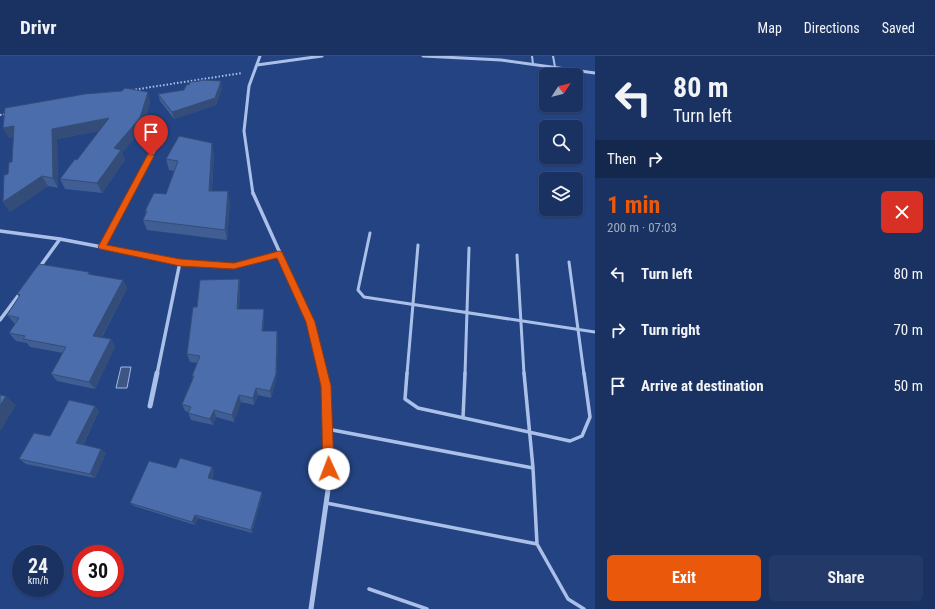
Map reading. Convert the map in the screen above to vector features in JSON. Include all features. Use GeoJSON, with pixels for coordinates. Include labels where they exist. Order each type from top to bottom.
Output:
{"type":"FeatureCollection","features":[{"type":"Feature","properties":{"kind":"street"},"geometry":{"type":"LineString","coordinates":[[260,56],[249,86],[244,130],[253,194],[311,322],[326,386],[329,483],[311,609]]}},
{"type":"Feature","properties":{"kind":"street"},"geometry":{"type":"LineString","coordinates":[[257,65],[322,56]]}},
{"type":"Feature","properties":{"kind":"street"},"geometry":{"type":"LineString","coordinates":[[423,56],[501,60],[595,73]]}},
{"type":"Feature","properties":{"kind":"street"},"geometry":{"type":"LineString","coordinates":[[102,247],[165,130]]}},
{"type":"Feature","properties":{"kind":"street"},"geometry":{"type":"LineString","coordinates":[[0,231],[60,239],[180,262],[234,266],[279,254]]}},
{"type":"Feature","properties":{"kind":"street"},"geometry":{"type":"LineString","coordinates":[[37,270],[60,239]]}},
{"type":"Feature","properties":{"kind":"street"},"geometry":{"type":"LineString","coordinates":[[150,406],[180,262]]}},
{"type":"Feature","properties":{"kind":"street"},"geometry":{"type":"LineString","coordinates":[[0,320],[23,289]]}},
{"type":"Feature","properties":{"kind":"lane"},"geometry":{"type":"LineString","coordinates":[[532,56],[533,64]]}},
{"type":"Feature","properties":{"kind":"lane"},"geometry":{"type":"LineString","coordinates":[[553,56],[555,67]]}},
{"type":"Feature","properties":{"kind":"lane"},"geometry":{"type":"LineString","coordinates":[[370,233],[358,290],[364,298],[468,312],[595,332]]}},
{"type":"Feature","properties":{"kind":"lane"},"geometry":{"type":"LineString","coordinates":[[418,245],[405,399],[418,408],[570,441],[582,436],[590,417],[569,262]]}},
{"type":"Feature","properties":{"kind":"lane"},"geometry":{"type":"LineString","coordinates":[[463,418],[468,312],[469,248]]}},
{"type":"Feature","properties":{"kind":"lane"},"geometry":{"type":"LineString","coordinates":[[517,256],[525,395],[533,468],[537,544],[568,599],[584,609]]}},
{"type":"Feature","properties":{"kind":"lane"},"geometry":{"type":"LineString","coordinates":[[327,429],[533,468]]}},
{"type":"Feature","properties":{"kind":"lane"},"geometry":{"type":"LineString","coordinates":[[326,503],[537,544]]}},
{"type":"Feature","properties":{"kind":"lane"},"geometry":{"type":"LineString","coordinates":[[369,589],[427,609]]}},
{"type":"Feature","properties":{"kind":"path"},"geometry":{"type":"LineString","coordinates":[[129,91],[226,75],[254,72]]}},
{"type":"Feature","properties":{"kind":"path"},"geometry":{"type":"LineString","coordinates":[[0,115],[8,114]]}},
{"type":"Feature","properties":{"kind":"water"},"geometry":{"type":"Polygon","coordinates":[[[121,367],[131,367],[127,388],[116,388],[121,367]]]}},
{"type":"Feature","properties":{"kind":"building"},"geometry":{"type":"Polygon","coordinates":[[[201,80],[221,81],[215,98],[172,112],[158,94],[184,90],[190,82],[201,80]]]}},
{"type":"Feature","properties":{"kind":"building"},"geometry":{"type":"Polygon","coordinates":[[[125,88],[148,92],[140,118],[114,148],[121,150],[97,183],[60,179],[75,159],[77,160],[109,118],[52,129],[53,178],[42,176],[3,202],[4,175],[8,174],[9,162],[12,162],[14,126],[3,128],[5,108],[85,94],[122,91],[125,88]]]}},
{"type":"Feature","properties":{"kind":"building"},"geometry":{"type":"Polygon","coordinates":[[[179,136],[212,143],[209,191],[228,191],[225,230],[143,220],[147,211],[145,211],[154,193],[166,194],[178,161],[166,159],[179,136]]]}},
{"type":"Feature","properties":{"kind":"building"},"geometry":{"type":"Polygon","coordinates":[[[39,264],[89,272],[88,274],[123,280],[93,336],[111,339],[89,382],[51,374],[66,347],[23,339],[25,336],[9,333],[19,318],[7,315],[20,295],[17,294],[39,264]]]}},
{"type":"Feature","properties":{"kind":"building"},"geometry":{"type":"Polygon","coordinates":[[[239,279],[237,309],[264,309],[262,331],[277,331],[276,374],[270,391],[256,388],[253,398],[239,395],[232,415],[214,410],[210,419],[188,413],[191,407],[182,404],[194,376],[192,376],[200,356],[187,354],[193,307],[197,307],[200,280],[239,279]]]}},
{"type":"Feature","properties":{"kind":"building"},"geometry":{"type":"Polygon","coordinates":[[[0,395],[6,396],[0,406],[0,395]]]}},
{"type":"Feature","properties":{"kind":"building"},"geometry":{"type":"Polygon","coordinates":[[[69,400],[95,406],[76,443],[101,449],[90,474],[19,459],[34,433],[50,436],[69,400]]]}},
{"type":"Feature","properties":{"kind":"building"},"geometry":{"type":"Polygon","coordinates":[[[180,458],[212,467],[208,478],[262,492],[251,530],[195,515],[192,522],[130,503],[149,461],[176,468],[180,458]]]}},
{"type":"Feature","properties":{"kind":"route"},"geometry":{"type":"LineString","coordinates":[[151,156],[102,247],[180,262],[234,266],[279,254],[311,322],[326,386],[329,469]]}}]}
